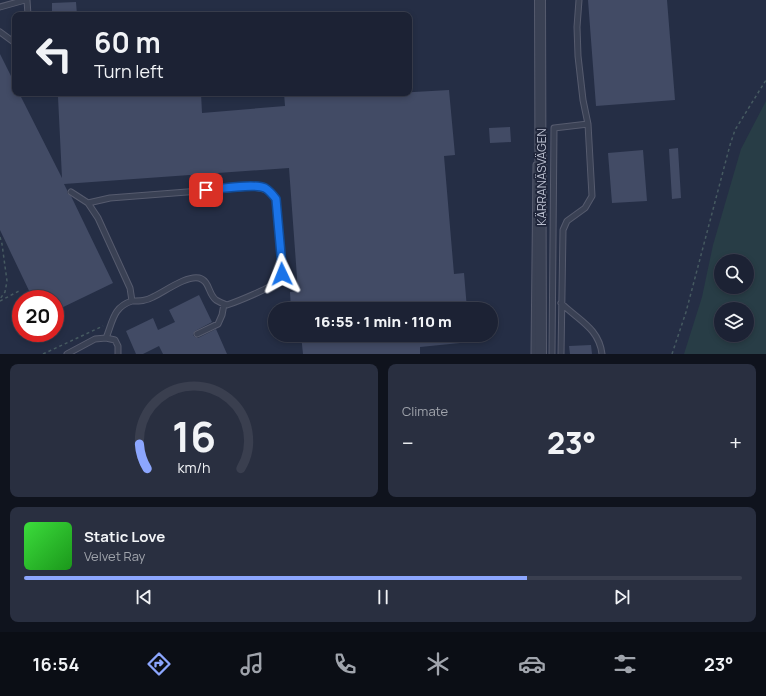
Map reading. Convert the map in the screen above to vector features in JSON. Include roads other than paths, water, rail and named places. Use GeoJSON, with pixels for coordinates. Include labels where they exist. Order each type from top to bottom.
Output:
{"type":"FeatureCollection","features":[{"type":"Feature","properties":{"kind":"street","name":"KÄRRANÄSVÄGEN"},"geometry":{"type":"LineString","coordinates":[[540,0],[541,354]]}},
{"type":"Feature","properties":{"kind":"lane"},"geometry":{"type":"LineString","coordinates":[[0,7],[26,0],[28,12]]}},
{"type":"Feature","properties":{"kind":"lane"},"geometry":{"type":"LineString","coordinates":[[561,354],[563,230],[567,221],[585,208],[592,196],[588,124],[578,56],[577,27],[579,0]]}},
{"type":"Feature","properties":{"kind":"lane"},"geometry":{"type":"LineString","coordinates":[[0,32],[12,42]]}},
{"type":"Feature","properties":{"kind":"lane"},"geometry":{"type":"LineString","coordinates":[[552,354],[554,128],[588,124]]}},
{"type":"Feature","properties":{"kind":"lane"},"geometry":{"type":"LineString","coordinates":[[534,354],[536,168],[540,155]]}},
{"type":"Feature","properties":{"kind":"lane"},"geometry":{"type":"LineString","coordinates":[[88,203],[110,198],[251,186],[264,188],[276,199],[282,266],[282,274],[278,282],[237,302],[227,305],[215,300],[205,281],[199,278],[192,278],[153,298],[144,301],[124,303],[116,310],[106,338]]}},
{"type":"Feature","properties":{"kind":"lane"},"geometry":{"type":"LineString","coordinates":[[71,192],[88,203],[98,218],[130,288],[132,301]]}},
{"type":"Feature","properties":{"kind":"lane"},"geometry":{"type":"LineString","coordinates":[[562,303],[596,334],[601,344],[602,354]]}},
{"type":"Feature","properties":{"kind":"lane"},"geometry":{"type":"LineString","coordinates":[[197,334],[218,324],[222,315],[224,304]]}},
{"type":"Feature","properties":{"kind":"lane"},"geometry":{"type":"LineString","coordinates":[[67,354],[95,339],[106,338],[115,340],[120,353]]}}]}
